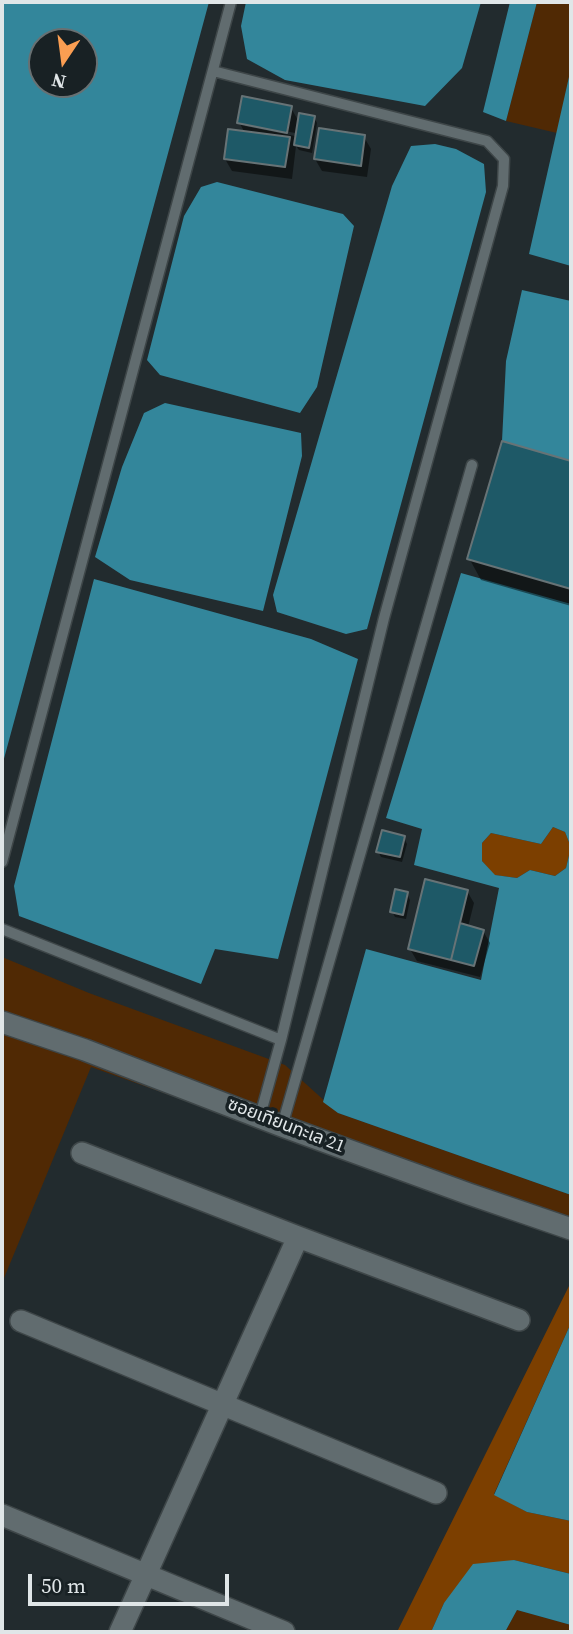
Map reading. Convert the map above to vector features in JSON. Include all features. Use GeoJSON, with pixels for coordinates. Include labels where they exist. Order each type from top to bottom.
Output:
{"type":"FeatureCollection","features":[{"type":"Feature","properties":{"kind":"street","name":"ซอยเทียนทะเล 21"},"geometry":{"type":"LineString","coordinates":[[2,1023],[571,1229]]}},
{"type":"Feature","properties":{"kind":"street"},"geometry":{"type":"LineString","coordinates":[[82,1153],[519,1320]]}},
{"type":"Feature","properties":{"kind":"street"},"geometry":{"type":"LineString","coordinates":[[120,1632],[298,1237]]}},
{"type":"Feature","properties":{"kind":"street"},"geometry":{"type":"LineString","coordinates":[[21,1321],[436,1493]]}},
{"type":"Feature","properties":{"kind":"street"},"geometry":{"type":"LineString","coordinates":[[2,1515],[285,1632]]}},
{"type":"Feature","properties":{"kind":"lane"},"geometry":{"type":"LineString","coordinates":[[2,862],[231,2]]}},
{"type":"Feature","properties":{"kind":"lane"},"geometry":{"type":"LineString","coordinates":[[212,71],[487,141],[504,159],[503,186],[384,618],[260,1116]]}},
{"type":"Feature","properties":{"kind":"lane"},"geometry":{"type":"LineString","coordinates":[[282,1126],[472,465]]}},
{"type":"Feature","properties":{"kind":"lane"},"geometry":{"type":"LineString","coordinates":[[2,929],[281,1040]]}},
{"type":"Feature","properties":{"kind":"shaded area"},"geometry":{"type":"Polygon","coordinates":[[[537,2],[571,2],[571,68],[557,133],[506,121],[537,2]]]}},
{"type":"Feature","properties":{"kind":"shaded area"},"geometry":{"type":"Polygon","coordinates":[[[553,827],[565,832],[571,847],[566,868],[555,876],[530,870],[517,878],[494,875],[482,861],[482,843],[491,833],[541,844],[553,827]]]}},
{"type":"Feature","properties":{"kind":"shaded area"},"geometry":{"type":"Polygon","coordinates":[[[2,957],[89,993],[285,1065],[338,1113],[571,1195],[571,1238],[91,1067],[2,1283],[2,957]]]}},
{"type":"Feature","properties":{"kind":"shaded area"},"geometry":{"type":"Polygon","coordinates":[[[571,1282],[571,1323],[494,1494],[527,1512],[571,1521],[571,1574],[514,1560],[444,1603],[431,1632],[397,1632],[571,1282]]]}},
{"type":"Feature","properties":{"kind":"shaded area"},"geometry":{"type":"Polygon","coordinates":[[[517,1610],[571,1625],[571,1632],[505,1632],[517,1610]]]}},
{"type":"Feature","properties":{"kind":"water"},"geometry":{"type":"Polygon","coordinates":[[[2,2],[209,2],[2,766],[2,2]]]}},
{"type":"Feature","properties":{"kind":"water"},"geometry":{"type":"Polygon","coordinates":[[[246,2],[481,2],[462,68],[425,106],[285,80],[247,59],[241,26],[246,2]]]}},
{"type":"Feature","properties":{"kind":"water"},"geometry":{"type":"Polygon","coordinates":[[[510,2],[537,2],[506,121],[483,112],[510,2]]]}},
{"type":"Feature","properties":{"kind":"water"},"geometry":{"type":"Polygon","coordinates":[[[571,68],[571,266],[529,254],[571,68]]]}},
{"type":"Feature","properties":{"kind":"water"},"geometry":{"type":"Polygon","coordinates":[[[435,144],[456,149],[484,164],[486,192],[367,629],[346,634],[277,612],[273,595],[392,186],[411,146],[435,144]]]}},
{"type":"Feature","properties":{"kind":"water"},"geometry":{"type":"Polygon","coordinates":[[[217,182],[343,214],[354,226],[317,387],[300,413],[160,375],[147,360],[184,216],[201,187],[217,182]]]}},
{"type":"Feature","properties":{"kind":"water"},"geometry":{"type":"Polygon","coordinates":[[[522,290],[571,301],[571,463],[502,441],[506,361],[522,290]]]}},
{"type":"Feature","properties":{"kind":"water"},"geometry":{"type":"Polygon","coordinates":[[[165,403],[301,433],[302,456],[263,611],[130,580],[95,557],[122,467],[144,413],[165,403]]]}},
{"type":"Feature","properties":{"kind":"water"},"geometry":{"type":"Polygon","coordinates":[[[461,573],[571,604],[571,847],[571,1195],[338,1113],[323,1102],[366,949],[481,980],[499,888],[414,865],[422,829],[386,818],[461,573]],[[553,827],[541,844],[491,833],[482,843],[482,861],[495,875],[517,878],[530,870],[555,876],[566,868],[571,847],[565,832],[553,827]]]}},
{"type":"Feature","properties":{"kind":"water"},"geometry":{"type":"Polygon","coordinates":[[[94,579],[311,639],[358,659],[278,959],[215,949],[201,984],[19,916],[14,886],[94,579]]]}},
{"type":"Feature","properties":{"kind":"water"},"geometry":{"type":"Polygon","coordinates":[[[571,1323],[571,1521],[527,1512],[494,1495],[571,1323]]]}},
{"type":"Feature","properties":{"kind":"water"},"geometry":{"type":"Polygon","coordinates":[[[514,1560],[571,1574],[571,1625],[517,1610],[505,1632],[431,1632],[444,1603],[473,1564],[514,1560]]]}},
{"type":"Feature","properties":{"kind":"building"},"geometry":{"type":"Polygon","coordinates":[[[242,96],[292,106],[287,133],[237,123],[242,96]]]}},
{"type":"Feature","properties":{"kind":"building"},"geometry":{"type":"Polygon","coordinates":[[[299,113],[315,116],[309,148],[294,145],[299,113]]]}},
{"type":"Feature","properties":{"kind":"building"},"geometry":{"type":"Polygon","coordinates":[[[319,128],[365,135],[361,166],[314,159],[319,128]]]}},
{"type":"Feature","properties":{"kind":"building"},"geometry":{"type":"Polygon","coordinates":[[[228,129],[290,137],[285,167],[224,159],[228,129]]]}},
{"type":"Feature","properties":{"kind":"building"},"geometry":{"type":"Polygon","coordinates":[[[502,441],[571,461],[571,589],[467,559],[502,441]]]}},
{"type":"Feature","properties":{"kind":"building"},"geometry":{"type":"Polygon","coordinates":[[[382,830],[405,836],[400,857],[376,852],[382,830]]]}},
{"type":"Feature","properties":{"kind":"building"},"geometry":{"type":"Polygon","coordinates":[[[425,879],[468,890],[451,960],[408,949],[425,879]]]}},
{"type":"Feature","properties":{"kind":"building"},"geometry":{"type":"Polygon","coordinates":[[[395,889],[408,892],[403,915],[390,912],[395,889]]]}},
{"type":"Feature","properties":{"kind":"building"},"geometry":{"type":"Polygon","coordinates":[[[460,923],[484,930],[474,966],[451,960],[460,923]]]}}]}
